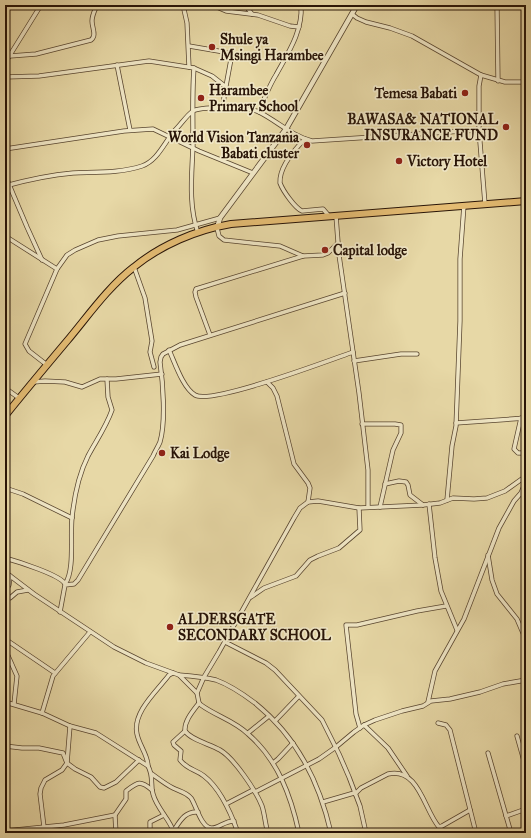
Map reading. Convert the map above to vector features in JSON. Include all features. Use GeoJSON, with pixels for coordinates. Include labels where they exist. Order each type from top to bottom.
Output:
{"type":"FeatureCollection","features":[{"type":"Feature","properties":{"kind":"highway"},"geometry":{"type":"LineString","coordinates":[[5,416],[99,302],[134,267],[165,247],[198,233],[231,224],[526,201]]}},
{"type":"Feature","properties":{"kind":"street"},"geometry":{"type":"LineString","coordinates":[[5,63],[41,5]]}},
{"type":"Feature","properties":{"kind":"street"},"geometry":{"type":"LineString","coordinates":[[10,56],[36,54],[91,40],[94,35],[92,21],[93,15],[97,5]]}},
{"type":"Feature","properties":{"kind":"street"},"geometry":{"type":"LineString","coordinates":[[183,5],[187,23],[189,67]]}},
{"type":"Feature","properties":{"kind":"street"},"geometry":{"type":"LineString","coordinates":[[212,5],[226,11],[252,14],[269,18],[290,26],[299,27]]}},
{"type":"Feature","properties":{"kind":"street"},"geometry":{"type":"LineString","coordinates":[[245,5],[252,14]]}},
{"type":"Feature","properties":{"kind":"street"},"geometry":{"type":"LineString","coordinates":[[259,112],[294,41],[301,18],[301,5]]}},
{"type":"Feature","properties":{"kind":"street"},"geometry":{"type":"LineString","coordinates":[[303,256],[280,246],[224,240],[218,234],[217,228],[220,218],[286,129],[357,5]]}},
{"type":"Feature","properties":{"kind":"street"},"geometry":{"type":"LineString","coordinates":[[497,5],[498,81]]}},
{"type":"Feature","properties":{"kind":"street"},"geometry":{"type":"LineString","coordinates":[[352,14],[358,19],[397,30],[412,36],[481,75],[498,81],[511,83],[526,82]]}},
{"type":"Feature","properties":{"kind":"street"},"geometry":{"type":"LineString","coordinates":[[188,46],[230,54],[231,59],[223,108]]}},
{"type":"Feature","properties":{"kind":"street"},"geometry":{"type":"LineString","coordinates":[[5,77],[39,76],[149,61],[194,68],[212,76],[226,87]]}},
{"type":"Feature","properties":{"kind":"street"},"geometry":{"type":"LineString","coordinates":[[117,65],[130,130]]}},
{"type":"Feature","properties":{"kind":"street"},"geometry":{"type":"LineString","coordinates":[[194,68],[190,196],[198,233]]}},
{"type":"Feature","properties":{"kind":"street"},"geometry":{"type":"LineString","coordinates":[[481,75],[478,86],[479,130],[485,204]]}},
{"type":"Feature","properties":{"kind":"street"},"geometry":{"type":"LineString","coordinates":[[7,186],[45,177],[73,173],[120,170],[138,167],[149,163],[168,137],[192,112],[197,109],[250,109],[259,112],[304,139],[320,141],[479,130]]}},
{"type":"Feature","properties":{"kind":"street"},"geometry":{"type":"LineString","coordinates":[[5,149],[130,130],[153,129],[168,137],[187,144],[192,148],[253,173]]}},
{"type":"Feature","properties":{"kind":"street"},"geometry":{"type":"LineString","coordinates":[[304,139],[288,160],[280,179],[280,183],[295,206],[300,210],[324,209],[332,216],[338,243],[368,470],[368,507]]}},
{"type":"Feature","properties":{"kind":"street"},"geometry":{"type":"LineString","coordinates":[[5,175],[7,186],[42,260]]}},
{"type":"Feature","properties":{"kind":"street"},"geometry":{"type":"LineString","coordinates":[[447,500],[456,423],[460,321],[460,259],[464,205]]}},
{"type":"Feature","properties":{"kind":"street"},"geometry":{"type":"LineString","coordinates":[[46,365],[29,351],[25,344],[57,269],[67,255],[98,240],[130,234],[177,230],[220,218]]}},
{"type":"Feature","properties":{"kind":"street"},"geometry":{"type":"LineString","coordinates":[[5,236],[57,269]]}},
{"type":"Feature","properties":{"kind":"street"},"geometry":{"type":"LineString","coordinates":[[210,335],[196,297],[196,289],[303,256],[326,254],[338,243]]}},
{"type":"Feature","properties":{"kind":"street"},"geometry":{"type":"LineString","coordinates":[[134,267],[145,298],[152,341],[150,352],[154,367]]}},
{"type":"Feature","properties":{"kind":"street"},"geometry":{"type":"LineString","coordinates":[[65,584],[73,584],[78,580],[96,553],[160,442],[163,401],[160,362],[161,357],[169,350],[210,335],[345,293]]}},
{"type":"Feature","properties":{"kind":"street"},"geometry":{"type":"LineString","coordinates":[[169,350],[183,380],[190,390],[197,396],[206,397],[267,382],[353,352]]}},
{"type":"Feature","properties":{"kind":"street"},"geometry":{"type":"LineString","coordinates":[[354,361],[401,354],[416,354]]}},
{"type":"Feature","properties":{"kind":"street"},"geometry":{"type":"LineString","coordinates":[[150,375],[154,367],[160,362]]}},
{"type":"Feature","properties":{"kind":"street"},"geometry":{"type":"LineString","coordinates":[[31,383],[60,381],[70,382],[82,387],[99,380],[162,374]]}},
{"type":"Feature","properties":{"kind":"street"},"geometry":{"type":"LineString","coordinates":[[60,612],[65,584],[69,580],[70,575],[72,518],[77,492],[87,458],[105,427],[112,410],[109,402],[107,379]]}},
{"type":"Feature","properties":{"kind":"street"},"geometry":{"type":"LineString","coordinates":[[267,382],[274,390],[279,403],[294,464],[310,488],[308,502]]}},
{"type":"Feature","properties":{"kind":"street"},"geometry":{"type":"LineString","coordinates":[[5,388],[19,398]]}},
{"type":"Feature","properties":{"kind":"street"},"geometry":{"type":"LineString","coordinates":[[521,418],[514,449],[518,453],[526,453]]}},
{"type":"Feature","properties":{"kind":"street"},"geometry":{"type":"LineString","coordinates":[[456,423],[526,418]]}},
{"type":"Feature","properties":{"kind":"street"},"geometry":{"type":"LineString","coordinates":[[362,424],[401,425],[401,434],[393,450],[384,484],[380,507]]}},
{"type":"Feature","properties":{"kind":"street"},"geometry":{"type":"LineString","coordinates":[[197,693],[204,677],[294,518],[300,508],[308,502],[318,501],[360,508],[423,505],[459,498],[487,498],[505,491],[526,476]]}},
{"type":"Feature","properties":{"kind":"street"},"geometry":{"type":"LineString","coordinates":[[384,484],[399,481],[406,482],[410,495],[423,505]]}},
{"type":"Feature","properties":{"kind":"street"},"geometry":{"type":"LineString","coordinates":[[428,702],[435,671],[464,619],[499,528],[514,501],[521,493],[526,481]]}},
{"type":"Feature","properties":{"kind":"street"},"geometry":{"type":"LineString","coordinates":[[5,488],[23,494],[72,518]]}},
{"type":"Feature","properties":{"kind":"street"},"geometry":{"type":"LineString","coordinates":[[429,504],[436,564],[441,591],[457,630]]}},
{"type":"Feature","properties":{"kind":"street"},"geometry":{"type":"LineString","coordinates":[[250,597],[264,588],[296,576],[314,557],[339,548],[348,541],[360,530],[360,508]]}},
{"type":"Feature","properties":{"kind":"street"},"geometry":{"type":"LineString","coordinates":[[488,555],[492,580],[497,594],[517,619],[526,640]]}},
{"type":"Feature","properties":{"kind":"street"},"geometry":{"type":"LineString","coordinates":[[5,558],[48,573],[63,580],[65,584]]}},
{"type":"Feature","properties":{"kind":"street"},"geometry":{"type":"LineString","coordinates":[[5,572],[28,590],[90,632],[133,657],[179,675],[197,693],[199,703],[248,733],[262,748],[282,777],[288,792],[299,833]]}},
{"type":"Feature","properties":{"kind":"street"},"geometry":{"type":"LineString","coordinates":[[5,591],[9,585],[10,576]]}},
{"type":"Feature","properties":{"kind":"street"},"geometry":{"type":"LineString","coordinates":[[5,600],[17,592],[28,590]]}},
{"type":"Feature","properties":{"kind":"street"},"geometry":{"type":"LineString","coordinates":[[360,728],[356,714],[346,625],[357,625],[446,606]]}},
{"type":"Feature","properties":{"kind":"street"},"geometry":{"type":"LineString","coordinates":[[42,713],[55,673],[90,632]]}},
{"type":"Feature","properties":{"kind":"street"},"geometry":{"type":"LineString","coordinates":[[5,639],[55,673]]}},
{"type":"Feature","properties":{"kind":"street"},"geometry":{"type":"LineString","coordinates":[[225,642],[266,663],[275,670],[322,720],[336,748],[360,806],[366,833]]}},
{"type":"Feature","properties":{"kind":"street"},"geometry":{"type":"LineString","coordinates":[[5,649],[17,676],[14,704]]}},
{"type":"Feature","properties":{"kind":"street"},"geometry":{"type":"LineString","coordinates":[[198,812],[190,812],[185,816],[174,831],[155,799],[152,790],[152,774],[137,734],[136,725],[147,702],[169,675],[173,673],[217,680],[237,690],[286,732],[315,782],[323,802],[331,833]]}},
{"type":"Feature","properties":{"kind":"street"},"geometry":{"type":"LineString","coordinates":[[226,804],[307,766],[336,748],[364,725],[402,711],[423,706],[428,702],[468,695],[503,684],[526,680]]}},
{"type":"Feature","properties":{"kind":"street"},"geometry":{"type":"LineString","coordinates":[[275,721],[299,696]]}},
{"type":"Feature","properties":{"kind":"street"},"geometry":{"type":"LineString","coordinates":[[5,702],[42,713],[70,726],[96,733],[148,766]]}},
{"type":"Feature","properties":{"kind":"street"},"geometry":{"type":"LineString","coordinates":[[199,703],[188,719],[185,725],[185,731],[191,737],[220,750],[235,765],[254,791],[262,807],[268,833]]}},
{"type":"Feature","properties":{"kind":"street"},"geometry":{"type":"LineString","coordinates":[[248,733],[269,716]]}},
{"type":"Feature","properties":{"kind":"street"},"geometry":{"type":"LineString","coordinates":[[438,723],[446,725],[450,730],[476,833]]}},
{"type":"Feature","properties":{"kind":"street"},"geometry":{"type":"LineString","coordinates":[[364,725],[388,748],[416,787],[439,827],[470,810]]}},
{"type":"Feature","properties":{"kind":"street"},"geometry":{"type":"LineString","coordinates":[[44,827],[40,794],[42,784],[45,780],[62,770],[67,763],[70,726]]}},
{"type":"Feature","properties":{"kind":"street"},"geometry":{"type":"LineString","coordinates":[[185,731],[173,742],[174,745],[181,751],[180,760],[189,769],[204,776],[226,804],[238,833]]}},
{"type":"Feature","properties":{"kind":"street"},"geometry":{"type":"LineString","coordinates":[[517,736],[526,768]]}},
{"type":"Feature","properties":{"kind":"street"},"geometry":{"type":"LineString","coordinates":[[273,763],[293,743]]}},
{"type":"Feature","properties":{"kind":"street"},"geometry":{"type":"LineString","coordinates":[[5,746],[39,748],[64,754],[67,763],[91,777],[100,787],[104,788],[116,782],[139,760]]}},
{"type":"Feature","properties":{"kind":"street"},"geometry":{"type":"LineString","coordinates":[[488,753],[511,833]]}},
{"type":"Feature","properties":{"kind":"street"},"geometry":{"type":"LineString","coordinates":[[152,774],[190,796],[205,825],[210,828],[213,833]]}},
{"type":"Feature","properties":{"kind":"street"},"geometry":{"type":"LineString","coordinates":[[323,802],[354,794],[360,788],[388,774],[402,774],[408,777]]}},
{"type":"Feature","properties":{"kind":"street"},"geometry":{"type":"LineString","coordinates":[[116,833],[115,815],[126,799],[126,791],[130,787],[140,783],[146,784],[152,790]]}},
{"type":"Feature","properties":{"kind":"street"},"geometry":{"type":"LineString","coordinates":[[506,816],[526,809]]}},
{"type":"Feature","properties":{"kind":"street"},"geometry":{"type":"LineString","coordinates":[[5,831],[79,822],[115,815]]}},
{"type":"Feature","properties":{"kind":"street"},"geometry":{"type":"LineString","coordinates":[[150,833],[150,822],[164,815]]}},
{"type":"Feature","properties":{"kind":"street"},"geometry":{"type":"LineString","coordinates":[[210,828],[225,822],[234,821]]}},
{"type":"Feature","properties":{"kind":"place","name":"Shule ya Msingi Harambee"},"geometry":{"type":"Point","coordinates":[212,47]}},
{"type":"Feature","properties":{"kind":"place","name":"Temesa Babati"},"geometry":{"type":"Point","coordinates":[465,93]}},
{"type":"Feature","properties":{"kind":"place","name":"Harambee Primary School"},"geometry":{"type":"Point","coordinates":[201,98]}},
{"type":"Feature","properties":{"kind":"place","name":"BAWASA& NATIONAL INSURANCE FUND"},"geometry":{"type":"Point","coordinates":[506,127]}},
{"type":"Feature","properties":{"kind":"place","name":"World Vision Tanzania Babati cluster"},"geometry":{"type":"Point","coordinates":[307,145]}},
{"type":"Feature","properties":{"kind":"place","name":"Victory Hotel"},"geometry":{"type":"Point","coordinates":[399,161]}},
{"type":"Feature","properties":{"kind":"place","name":"Capital lodge"},"geometry":{"type":"Point","coordinates":[325,250]}},
{"type":"Feature","properties":{"kind":"place","name":"Kai Lodge"},"geometry":{"type":"Point","coordinates":[162,453]}},
{"type":"Feature","properties":{"kind":"place","name":"ALDERSGATE SECONDARY SCHOOL"},"geometry":{"type":"Point","coordinates":[170,627]}}]}
